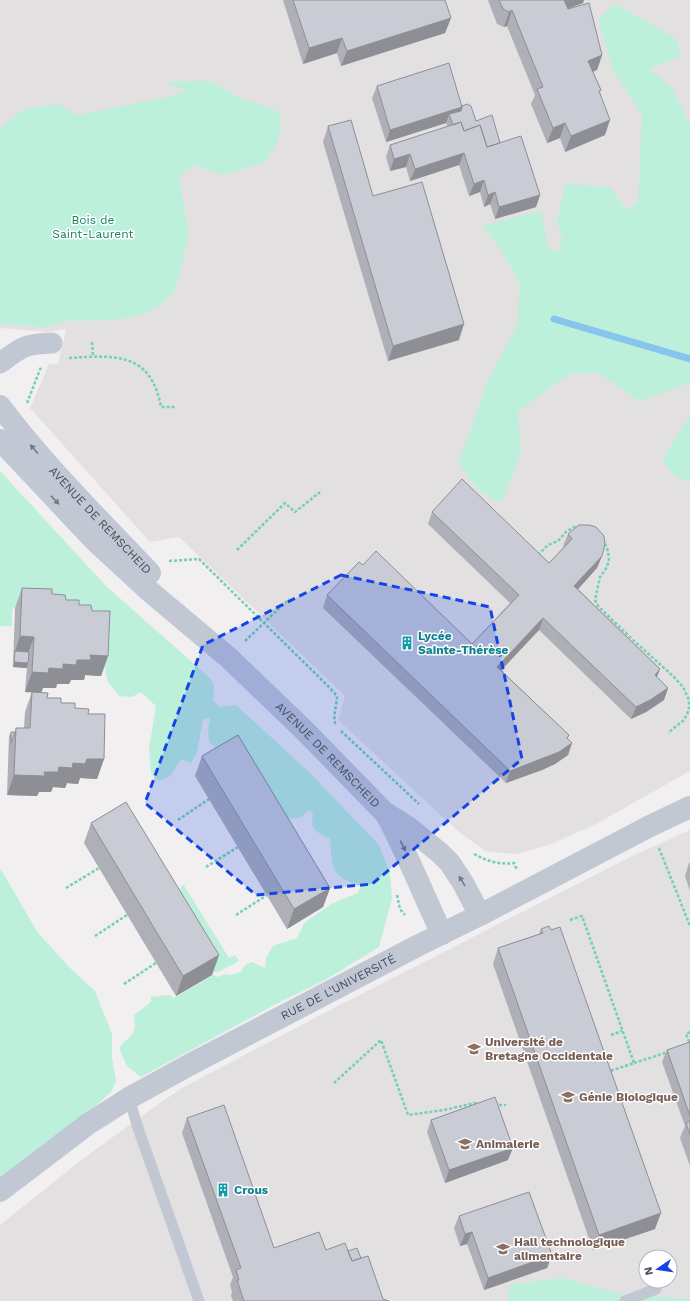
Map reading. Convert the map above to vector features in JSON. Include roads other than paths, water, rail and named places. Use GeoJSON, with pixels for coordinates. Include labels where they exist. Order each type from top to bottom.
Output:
{"type":"FeatureCollection","features":[{"type":"Feature","properties":{"kind":"street"},"geometry":{"type":"LineString","coordinates":[[0,363],[24,346],[29,345],[58,350]]}},
{"type":"Feature","properties":{"kind":"street","name":"AVENUE DE REMSCHEID"},"geometry":{"type":"LineString","coordinates":[[0,406],[18,430],[44,460],[161,585],[200,634]]}},
{"type":"Feature","properties":{"kind":"street","name":"AVENUE DE REMSCHEID"},"geometry":{"type":"LineString","coordinates":[[0,440],[95,540],[147,589],[229,658],[305,730],[384,812],[408,826],[450,863],[463,882],[480,915]]}},
{"type":"Feature","properties":{"kind":"street","name":"RUE DE L'UNIVERSITÉ"},"geometry":{"type":"LineString","coordinates":[[0,1191],[88,1124],[129,1098],[191,1064],[650,826],[690,807]]}},
{"type":"Feature","properties":{"kind":"street","name":"AVENUE DE REMSCHEID"},"geometry":{"type":"LineString","coordinates":[[384,812],[406,854],[442,934]]}},
{"type":"Feature","properties":{"kind":"lane"},"geometry":{"type":"LineString","coordinates":[[129,1098],[138,1128],[199,1301]]}},
{"type":"Feature","properties":{"kind":"lane"},"geometry":{"type":"LineString","coordinates":[[625,1301],[656,1289]]}},
{"type":"Feature","properties":{"kind":"waterway"},"geometry":{"type":"LineString","coordinates":[[554,319],[690,359]]}},
{"type":"Feature","properties":{"kind":"place","name":"Lycée Sainte-Thérèse"},"geometry":{"type":"Point","coordinates":[407,643]}},
{"type":"Feature","properties":{"kind":"place","name":"Université de Bretagne Occidentale"},"geometry":{"type":"Point","coordinates":[474,1049]}},
{"type":"Feature","properties":{"kind":"place","name":"Génie Biologique"},"geometry":{"type":"Point","coordinates":[568,1097]}},
{"type":"Feature","properties":{"kind":"place","name":"Animalerie"},"geometry":{"type":"Point","coordinates":[465,1144]}},
{"type":"Feature","properties":{"kind":"place","name":"Crous"},"geometry":{"type":"Point","coordinates":[223,1190]}},
{"type":"Feature","properties":{"kind":"place","name":"Hall technologique alimentaire"},"geometry":{"type":"Point","coordinates":[503,1249]}},
{"type":"Feature","properties":{"kind":"park label","name":"Bois de Saint-Laurent"},"geometry":{"type":"Point","coordinates":[93,227]}}]}
